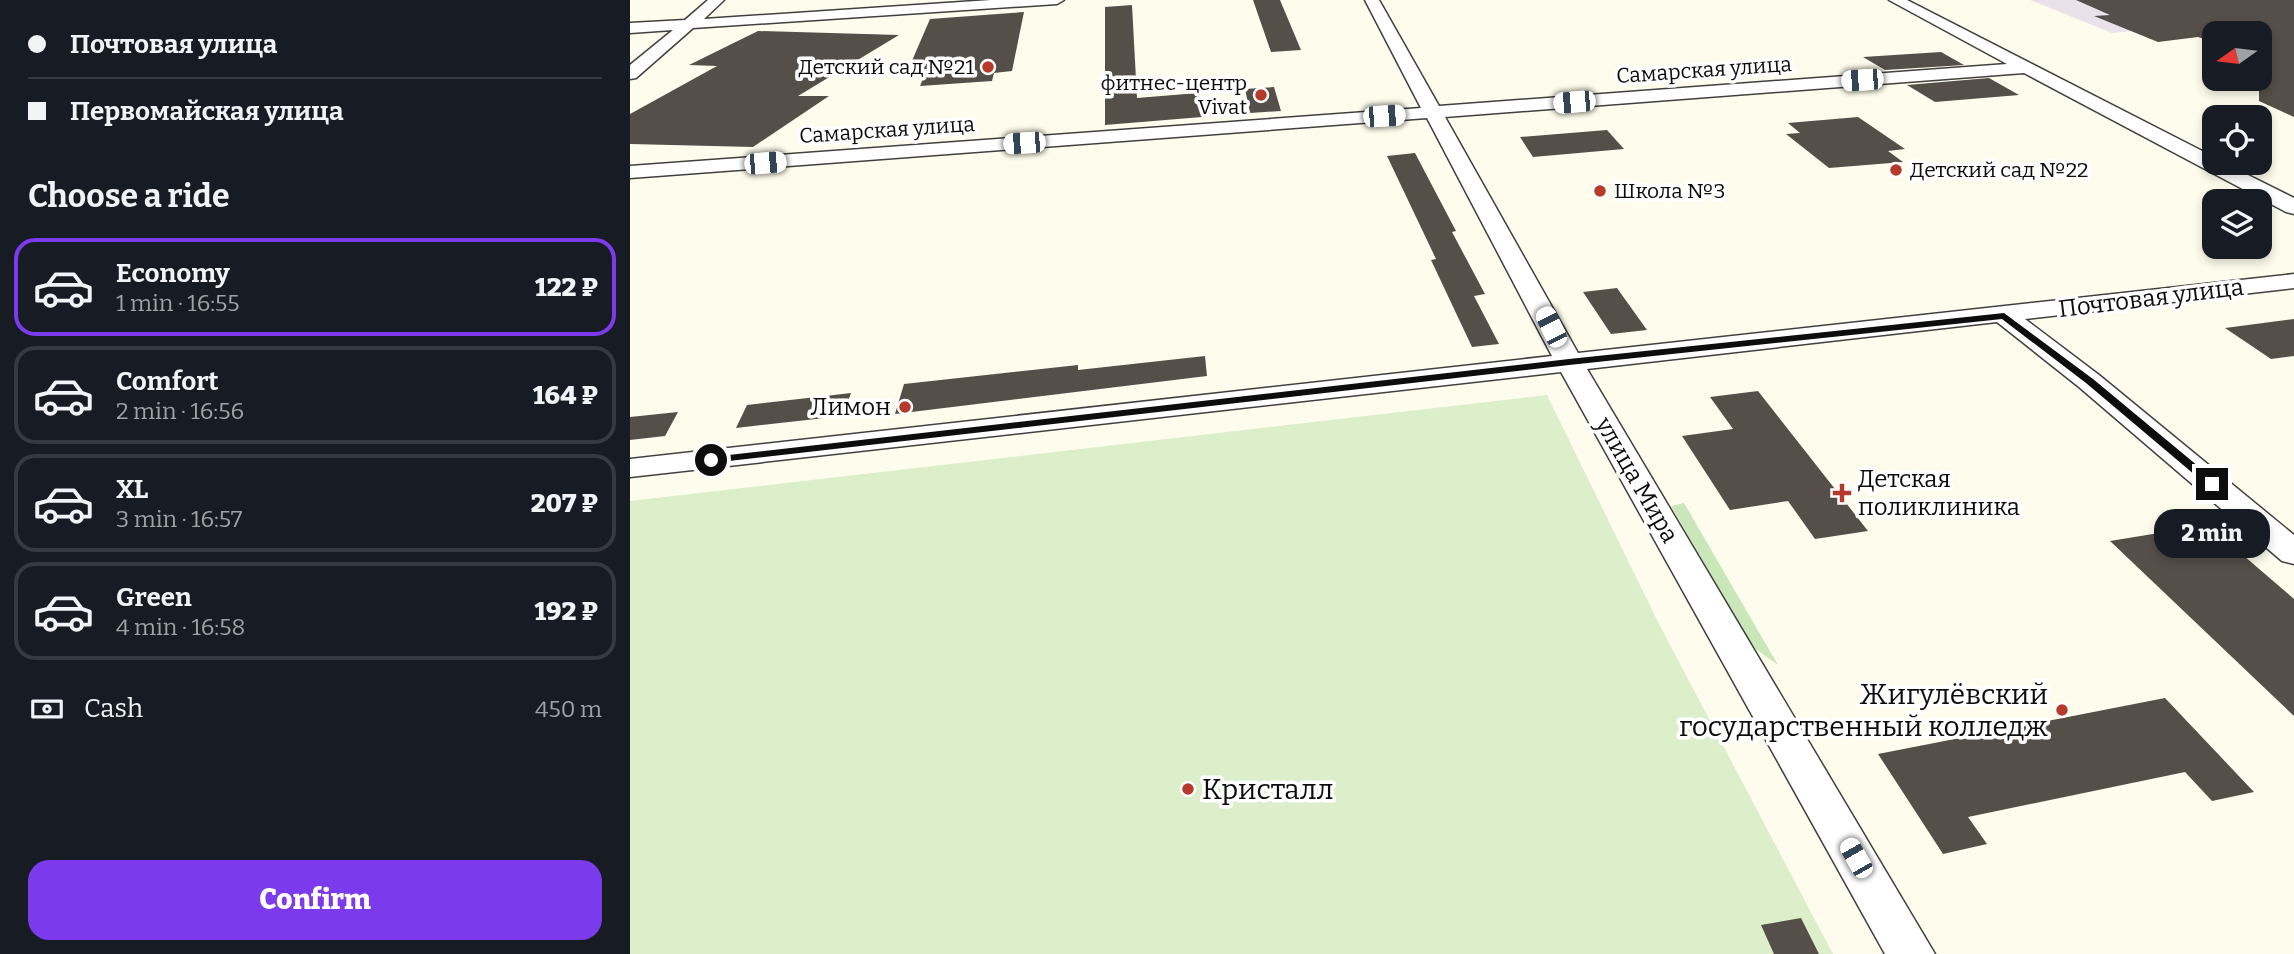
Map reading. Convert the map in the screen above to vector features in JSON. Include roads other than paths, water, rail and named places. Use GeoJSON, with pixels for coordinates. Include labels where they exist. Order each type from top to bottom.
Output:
{"type":"FeatureCollection","features":[{"type":"Feature","properties":{"kind":"street"},"geometry":{"type":"LineString","coordinates":[[630,74],[717,0]]}},
{"type":"Feature","properties":{"kind":"street"},"geometry":{"type":"LineString","coordinates":[[630,28],[1056,0]]}},
{"type":"Feature","properties":{"kind":"street","name":"улица Мира"},"geometry":{"type":"LineString","coordinates":[[1372,0],[1569,362],[1911,954]]}},
{"type":"Feature","properties":{"kind":"street"},"geometry":{"type":"LineString","coordinates":[[1896,0],[2294,207]]}},
{"type":"Feature","properties":{"kind":"street","name":"Самарская улица"},"geometry":{"type":"LineString","coordinates":[[630,172],[2028,68]]}},
{"type":"Feature","properties":{"kind":"street","name":"Почтовая улица"},"geometry":{"type":"LineString","coordinates":[[630,468],[1569,362],[2004,316],[2294,281]]}},
{"type":"Feature","properties":{"kind":"street"},"geometry":{"type":"LineString","coordinates":[[2004,316],[2089,381],[2294,553]]}},
{"type":"Feature","properties":{"kind":"place","name":"Детский сад №21"},"geometry":{"type":"Point","coordinates":[988,67]}},
{"type":"Feature","properties":{"kind":"place","name":"фитнес-центр Vivat"},"geometry":{"type":"Point","coordinates":[1261,95]}},
{"type":"Feature","properties":{"kind":"place","name":"Детский сад №22"},"geometry":{"type":"Point","coordinates":[1896,170]}},
{"type":"Feature","properties":{"kind":"place","name":"Школа №3"},"geometry":{"type":"Point","coordinates":[1600,191]}},
{"type":"Feature","properties":{"kind":"place","name":"Лимон"},"geometry":{"type":"Point","coordinates":[905,407]}},
{"type":"Feature","properties":{"kind":"place","name":"Детская поликлиника"},"geometry":{"type":"Point","coordinates":[1842,493]}},
{"type":"Feature","properties":{"kind":"place","name":"Жигулёвский государственный колледж"},"geometry":{"type":"Point","coordinates":[2062,710]}},
{"type":"Feature","properties":{"kind":"place","name":"Кристалл"},"geometry":{"type":"Point","coordinates":[1188,789]}}]}
